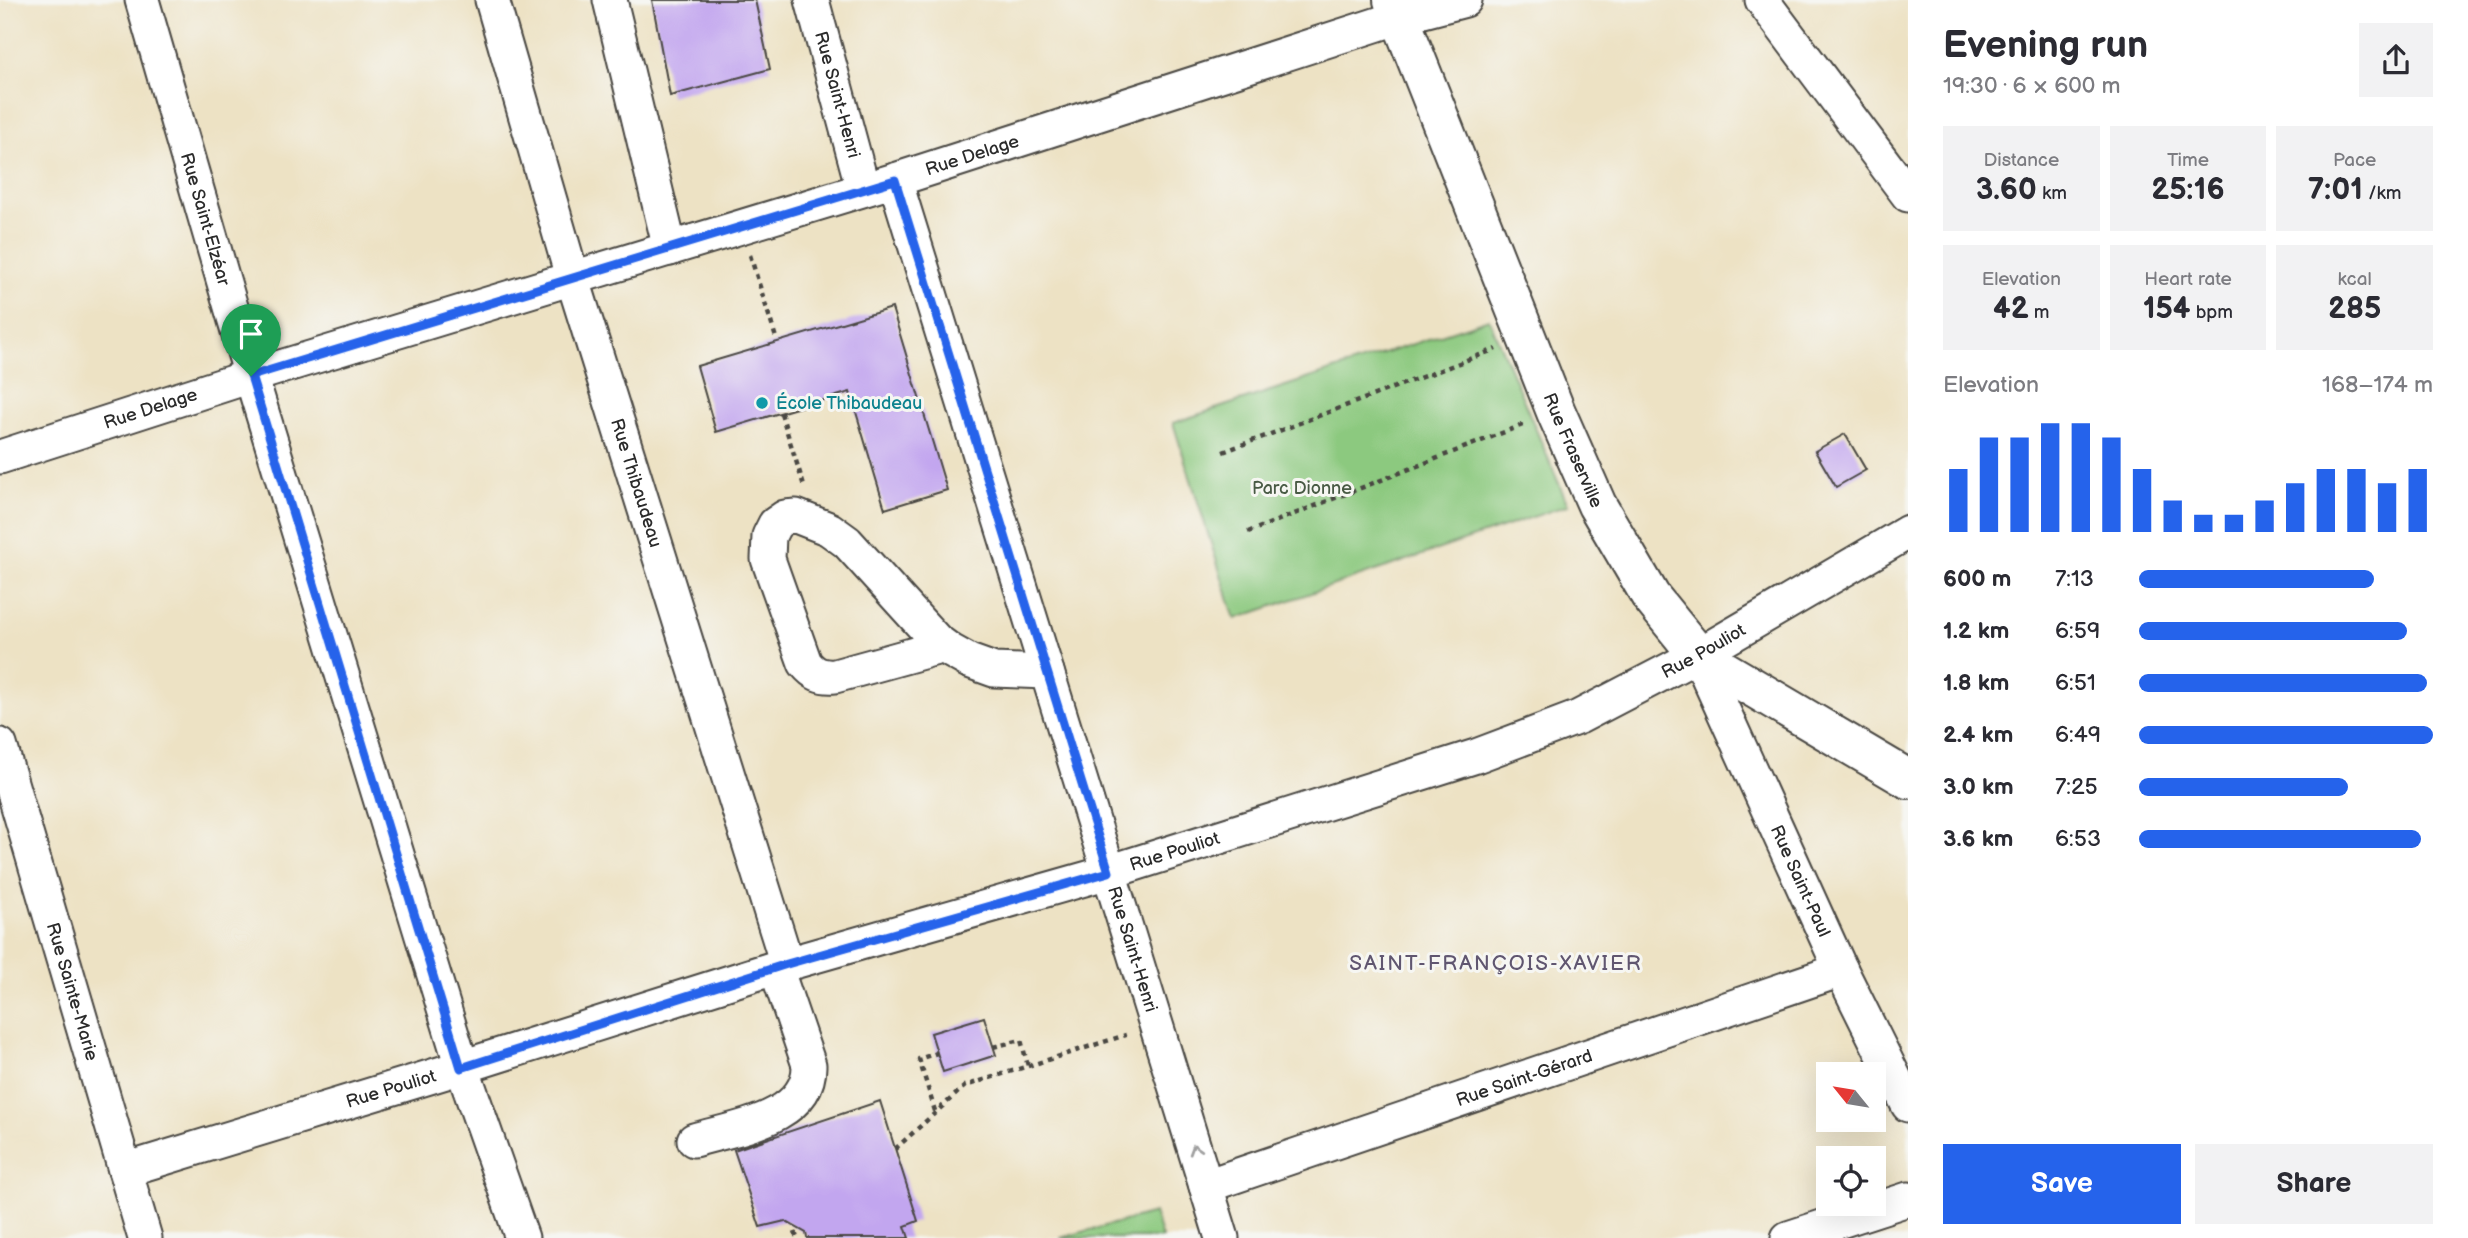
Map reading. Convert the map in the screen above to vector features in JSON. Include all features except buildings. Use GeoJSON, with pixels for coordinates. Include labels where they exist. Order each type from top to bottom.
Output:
{"type":"FeatureCollection","features":[{"type":"Feature","properties":{"kind":"main road","name":"Rue Fraserville"},"geometry":{"type":"LineString","coordinates":[[1396,8],[1556,412],[1597,505],[1651,597],[1698,654],[1908,779]]}},
{"type":"Feature","properties":{"kind":"street","name":"Rue Saint-Elzéar"},"geometry":{"type":"LineString","coordinates":[[142,0],[251,376],[461,1068],[522,1238]]}},
{"type":"Feature","properties":{"kind":"street","name":"Rue Thibaudeau"},"geometry":{"type":"LineString","coordinates":[[492,0],[573,280],[782,966],[807,1057],[809,1072],[802,1092],[795,1102],[774,1115],[694,1140]]}},
{"type":"Feature","properties":{"kind":"street"},"geometry":{"type":"LineString","coordinates":[[610,0],[670,249]]}},
{"type":"Feature","properties":{"kind":"street","name":"Rue Saint-Henri"},"geometry":{"type":"LineString","coordinates":[[812,0],[879,184],[1047,672],[1222,1238]]}},
{"type":"Feature","properties":{"kind":"street","name":"Rue Delage"},"geometry":{"type":"LineString","coordinates":[[0,457],[251,376],[573,280],[879,184],[1396,8],[1465,0]]}},
{"type":"Feature","properties":{"kind":"street"},"geometry":{"type":"LineString","coordinates":[[1762,0],[1908,195]]}},
{"type":"Feature","properties":{"kind":"street"},"geometry":{"type":"LineString","coordinates":[[944,646],[835,676],[822,677],[813,672],[805,663],[768,559],[769,536],[775,524],[785,517],[796,516],[815,522],[846,542],[936,640],[969,661],[994,670],[1014,673],[1047,672]]}},
{"type":"Feature","properties":{"kind":"street","name":"Rue Pouliot"},"geometry":{"type":"LineString","coordinates":[[125,1170],[461,1068],[782,966],[1109,872],[1476,756],[1579,717],[1698,654],[1908,532]]}},
{"type":"Feature","properties":{"kind":"street","name":"Rue Saint-Paul"},"geometry":{"type":"LineString","coordinates":[[1698,654],[1841,970],[1908,1105]]}},
{"type":"Feature","properties":{"kind":"street","name":"Rue Sainte-Marie"},"geometry":{"type":"LineString","coordinates":[[0,745],[145,1238]]}},
{"type":"Feature","properties":{"kind":"street","name":"Rue Saint-Gérard"},"geometry":{"type":"LineString","coordinates":[[1206,1186],[1841,970]]}},
{"type":"Feature","properties":{"kind":"street"},"geometry":{"type":"LineString","coordinates":[[1788,1238],[1908,1199]]}},
{"type":"Feature","properties":{"kind":"path"},"geometry":{"type":"LineString","coordinates":[[742,227],[777,341]]}},
{"type":"Feature","properties":{"kind":"path"},"geometry":{"type":"LineString","coordinates":[[1223,452],[1526,338]]}},
{"type":"Feature","properties":{"kind":"path"},"geometry":{"type":"LineString","coordinates":[[1248,532],[1556,412]]}},
{"type":"Feature","properties":{"kind":"path"},"geometry":{"type":"LineString","coordinates":[[781,413],[815,522]]}},
{"type":"Feature","properties":{"kind":"path"},"geometry":{"type":"LineString","coordinates":[[895,1149],[965,1086],[1156,1025]]}},
{"type":"Feature","properties":{"kind":"path"},"geometry":{"type":"LineString","coordinates":[[993,1047],[1021,1040],[1028,1066]]}},
{"type":"Feature","properties":{"kind":"path"},"geometry":{"type":"LineString","coordinates":[[935,1111],[919,1059],[937,1053]]}},
{"type":"Feature","properties":{"kind":"path"},"geometry":{"type":"LineString","coordinates":[[795,1232],[797,1238]]}},
{"type":"Feature","properties":{"kind":"green space","name":"Parc Dionne"},"geometry":{"type":"Polygon","coordinates":[[[1489,319],[1568,505],[1235,619],[1173,423],[1489,319]]]}},
{"type":"Feature","properties":{"kind":"green space"},"geometry":{"type":"Polygon","coordinates":[[[1154,1213],[1162,1238],[1060,1238],[1154,1213]]]}},
{"type":"Feature","properties":{"kind":"place","name":"École Thibaudeau"},"geometry":{"type":"Point","coordinates":[762,403]}},
{"type":"Feature","properties":{"kind":"district","name":"SAINT-FRANÇOIS-XAVIER"},"geometry":{"type":"Point","coordinates":[1496,963]}},
{"type":"Feature","properties":{"kind":"route"},"geometry":{"type":"LineString","coordinates":[[895,180],[1109,872],[787,964],[461,1068],[251,376],[895,180]]}}]}
